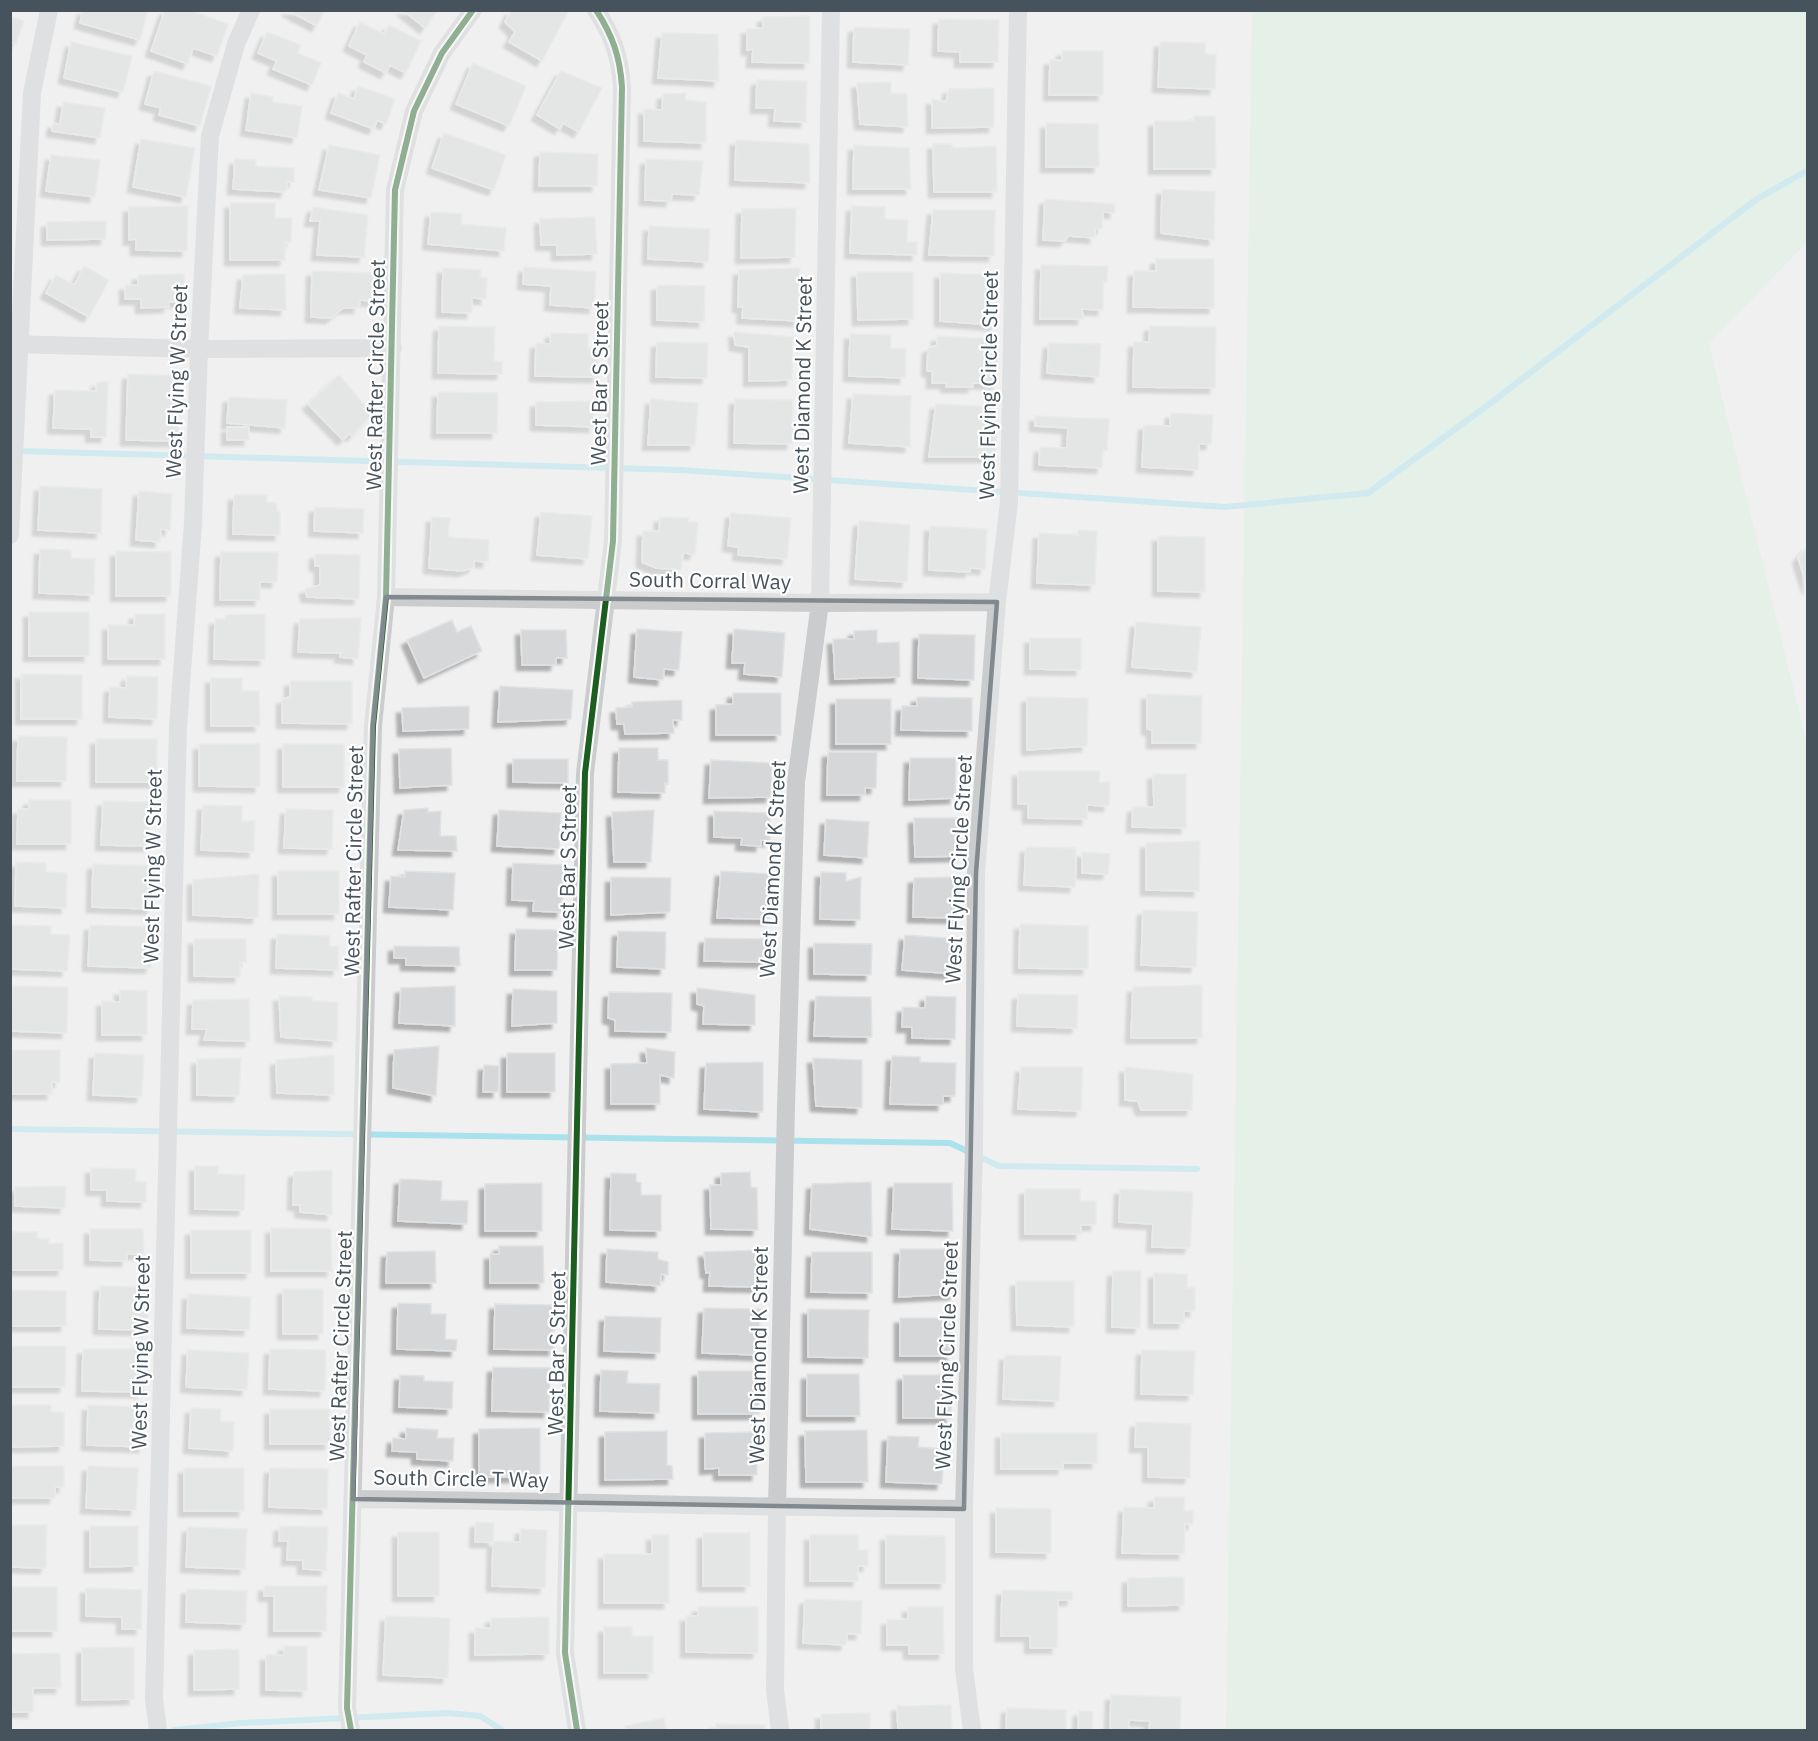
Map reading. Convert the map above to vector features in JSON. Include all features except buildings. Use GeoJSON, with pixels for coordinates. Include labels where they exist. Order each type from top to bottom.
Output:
{"type":"FeatureCollection","features":[{"type":"Feature","properties":{"kind":"street"},"geometry":{"type":"LineString","coordinates":[[10,535],[14,504],[15,344],[32,93],[49,10]]}},
{"type":"Feature","properties":{"kind":"street","name":"West Flying W Street"},"geometry":{"type":"LineString","coordinates":[[158,1731],[154,1699],[178,726],[193,523],[210,136],[236,44],[251,10]]}},
{"type":"Feature","properties":{"kind":"street","name":"West Rafter Circle Street"},"geometry":{"type":"LineString","coordinates":[[351,1731],[347,1708],[373,726],[386,597],[395,190],[414,111],[442,53],[473,10]]}},
{"type":"Feature","properties":{"kind":"street","name":"West Bar S Street"},"geometry":{"type":"LineString","coordinates":[[577,1731],[566,1653],[585,773],[613,541],[621,87],[620,61],[606,25],[596,10]]}},
{"type":"Feature","properties":{"kind":"street","name":"West Diamond K Street"},"geometry":{"type":"LineString","coordinates":[[780,1731],[776,1690],[777,1508],[795,782],[820,603],[831,10]]}},
{"type":"Feature","properties":{"kind":"street","name":"West Flying Circle Street"},"geometry":{"type":"LineString","coordinates":[[972,1731],[964,1669],[964,1509],[974,1149],[976,873],[997,602],[1009,502],[1018,10]]}},
{"type":"Feature","properties":{"kind":"street"},"geometry":{"type":"LineString","coordinates":[[15,344],[199,349],[393,348]]}},
{"type":"Feature","properties":{"kind":"street","name":"South Corral Way"},"geometry":{"type":"LineString","coordinates":[[386,597],[820,603],[997,602]]}},
{"type":"Feature","properties":{"kind":"street","name":"South Circle T Way"},"geometry":{"type":"LineString","coordinates":[[353,1499],[570,1501],[777,1508],[964,1509]]}},
{"type":"Feature","properties":{"kind":"highlighted area"},"geometry":{"type":"Polygon","coordinates":[[[386,597],[997,602],[976,873],[964,1509],[353,1499],[373,726],[386,597]]]}},
{"type":"Feature","properties":{"kind":"green space"},"geometry":{"type":"Polygon","coordinates":[[[1252,11],[1807,11],[1807,242],[1709,344],[1807,744],[1807,1730],[1226,1730],[1252,11]]]}},
{"type":"Feature","properties":{"kind":"waterway"},"geometry":{"type":"LineString","coordinates":[[18,451],[681,470],[1225,507],[1368,493],[1488,405],[1754,201],[1808,170]]}},
{"type":"Feature","properties":{"kind":"waterway"},"geometry":{"type":"LineString","coordinates":[[10,1129],[950,1143],[999,1166],[1197,1169]]}},
{"type":"Feature","properties":{"kind":"waterway"},"geometry":{"type":"LineString","coordinates":[[174,1730],[242,1723],[448,1713],[480,1716],[502,1730]]}},
{"type":"Feature","properties":{"kind":"cycle path"},"geometry":{"type":"LineString","coordinates":[[351,1730],[347,1708],[373,726],[386,597],[395,190],[414,111],[442,53],[473,10]]}},
{"type":"Feature","properties":{"kind":"cycle path"},"geometry":{"type":"LineString","coordinates":[[577,1730],[565,1653],[585,773],[613,541],[622,87],[615,47],[596,10]]}}]}
